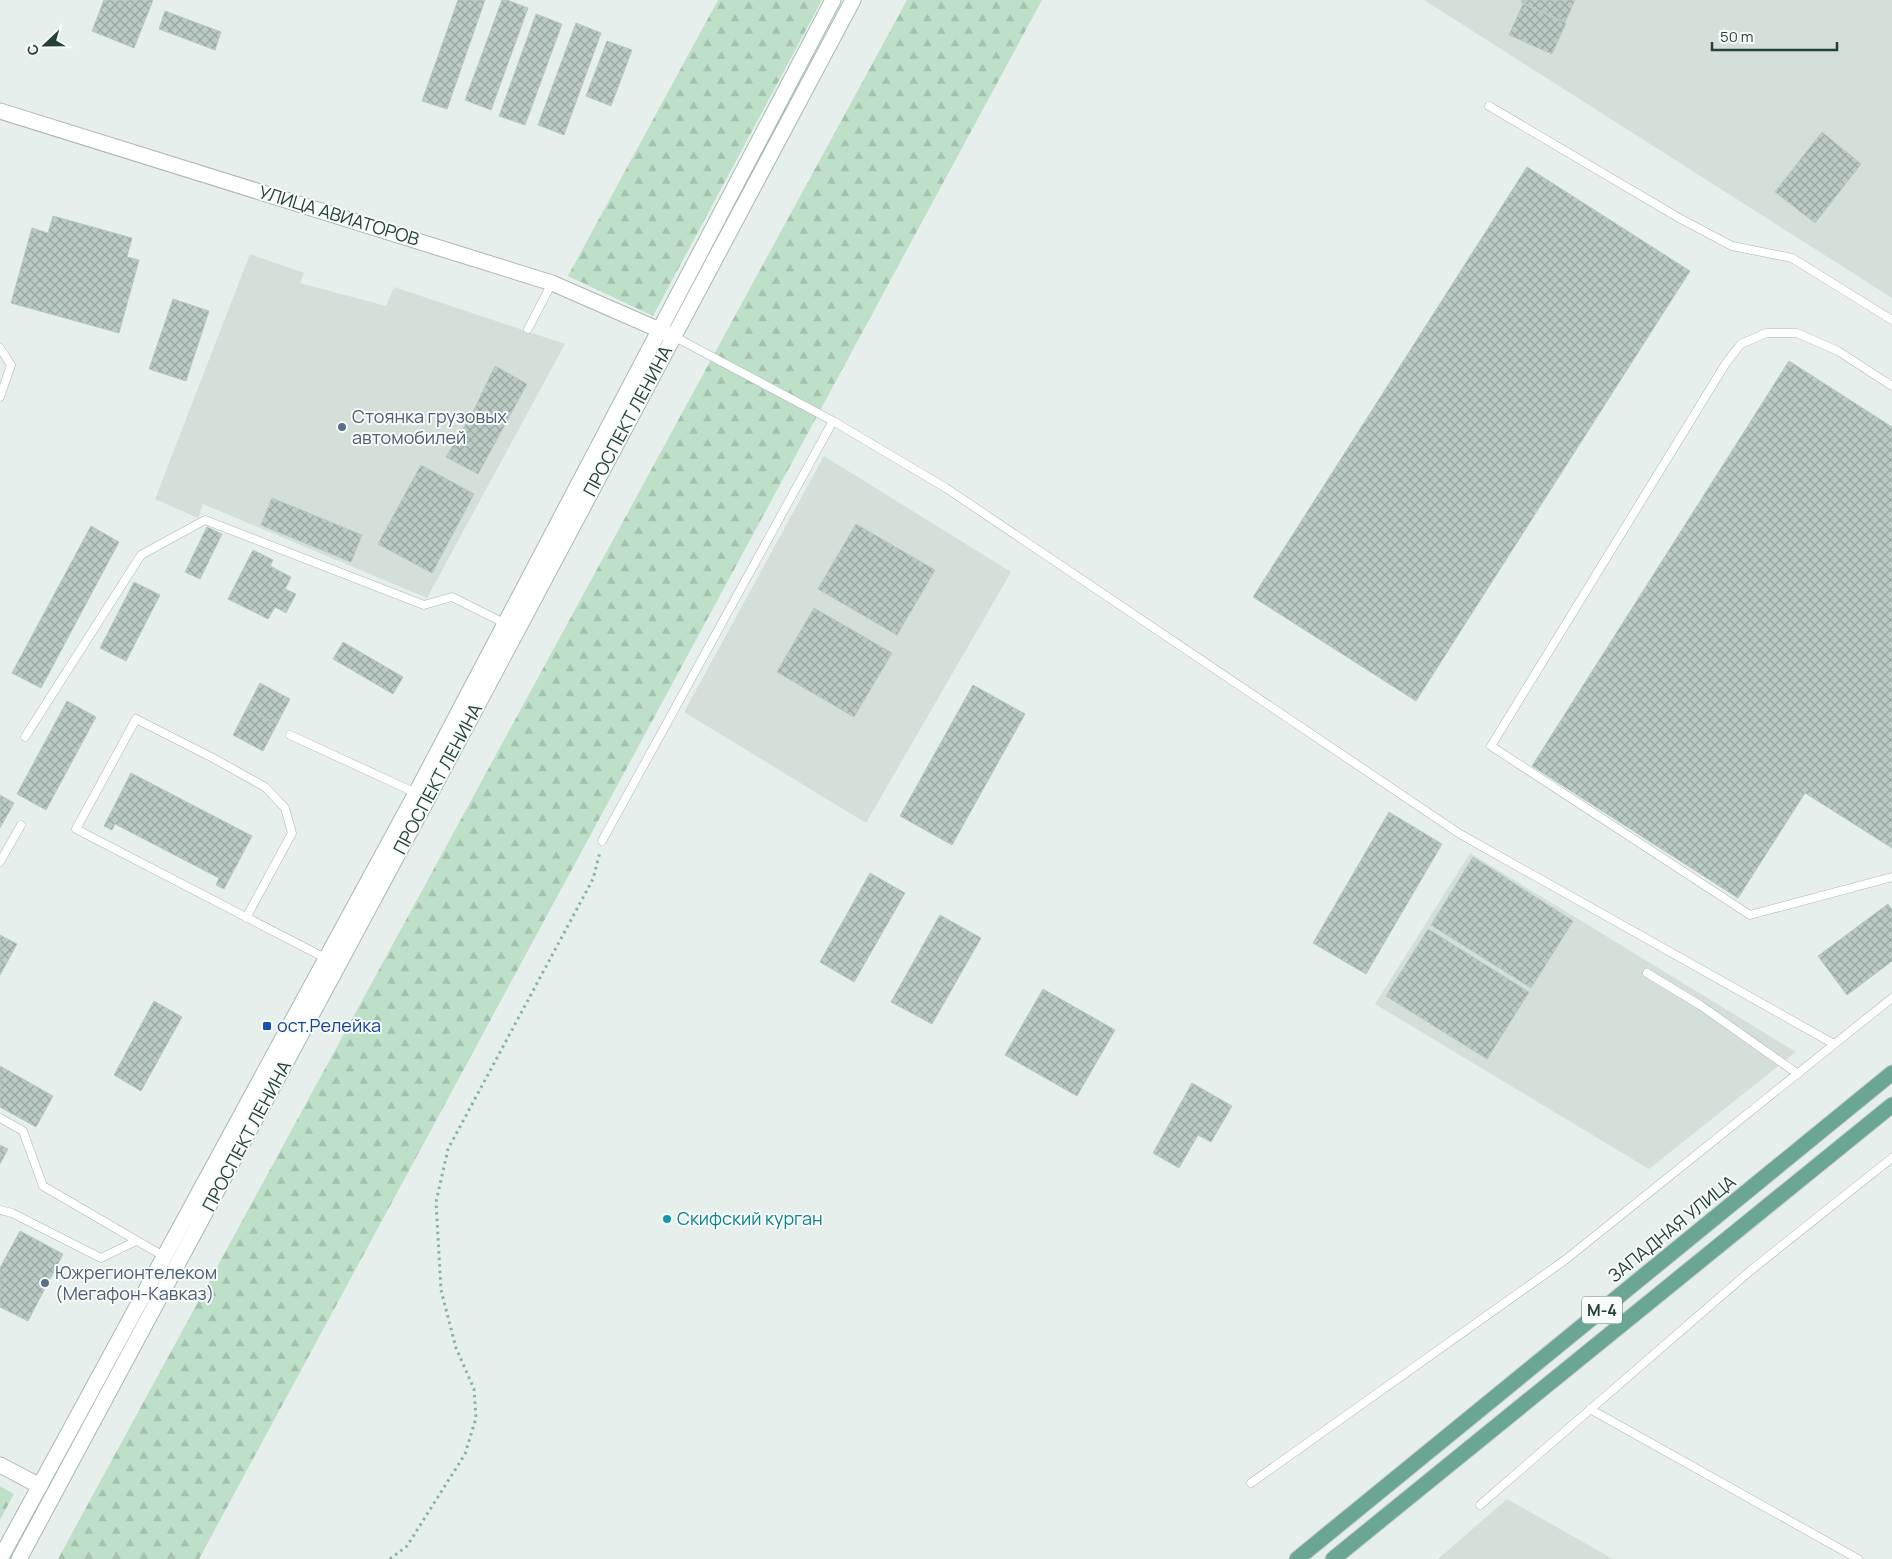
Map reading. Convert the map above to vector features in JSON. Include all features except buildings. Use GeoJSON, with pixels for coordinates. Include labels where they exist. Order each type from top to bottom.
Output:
{"type":"FeatureCollection","features":[{"type":"Feature","properties":{"kind":"main road","name":"ПРОСПЕКТ ЛЕНИНА"},"geometry":{"type":"LineString","coordinates":[[20,1557],[424,806],[666,333],[833,0]]}},
{"type":"Feature","properties":{"kind":"main road","name":"ПРОСПЕКТ ЛЕНИНА"},"geometry":{"type":"LineString","coordinates":[[0,1559],[327,959],[506,624],[852,0]]}},
{"type":"Feature","properties":{"kind":"main road","name":"УЛИЦА АВИАТОРОВ"},"geometry":{"type":"LineString","coordinates":[[0,111],[552,283],[666,333]]}},
{"type":"Feature","properties":{"kind":"main road","name":"ЗАПАДНАЯ УЛИЦА"},"geometry":{"type":"LineString","coordinates":[[1313,1546],[1892,1073]]}},
{"type":"Feature","properties":{"kind":"main road","name":"М-4"},"geometry":{"type":"LineString","coordinates":[[1333,1559],[1892,1105]]}},
{"type":"Feature","properties":{"kind":"main road"},"geometry":{"type":"LineString","coordinates":[[0,1465],[40,1486]]}},
{"type":"Feature","properties":{"kind":"main road","name":"М-4"},"geometry":{"type":"LineString","coordinates":[[1297,1559],[1313,1546]]}},
{"type":"Feature","properties":{"kind":"main road"},"geometry":{"type":"LineString","coordinates":[[1301,1559],[1313,1546]]}},
{"type":"Feature","properties":{"kind":"lane"},"geometry":{"type":"LineString","coordinates":[[1489,106],[1679,218],[1732,246],[1792,258],[1892,320]]}},
{"type":"Feature","properties":{"kind":"lane"},"geometry":{"type":"LineString","coordinates":[[528,329],[552,283]]}},
{"type":"Feature","properties":{"kind":"lane"},"geometry":{"type":"LineString","coordinates":[[666,333],[833,421],[954,494],[1460,834],[1834,1044]]}},
{"type":"Feature","properties":{"kind":"lane"},"geometry":{"type":"LineString","coordinates":[[1892,386],[1838,351],[1797,333],[1766,333],[1741,344],[1726,363],[1491,746],[1750,915],[1892,877]]}},
{"type":"Feature","properties":{"kind":"lane"},"geometry":{"type":"LineString","coordinates":[[0,348],[11,365],[0,397]]}},
{"type":"Feature","properties":{"kind":"lane"},"geometry":{"type":"LineString","coordinates":[[602,841],[833,421]]}},
{"type":"Feature","properties":{"kind":"lane"},"geometry":{"type":"LineString","coordinates":[[25,737],[140,555],[205,520],[424,605],[452,597],[506,624]]}},
{"type":"Feature","properties":{"kind":"lane"},"geometry":{"type":"LineString","coordinates":[[246,918],[292,833],[286,808],[265,788],[213,758],[136,719],[76,829],[246,918],[327,959]]}},
{"type":"Feature","properties":{"kind":"lane"},"geometry":{"type":"LineString","coordinates":[[290,735],[416,793]]}},
{"type":"Feature","properties":{"kind":"lane"},"geometry":{"type":"LineString","coordinates":[[0,862],[21,825]]}},
{"type":"Feature","properties":{"kind":"lane"},"geometry":{"type":"LineString","coordinates":[[1647,974],[1700,1004],[1798,1074]]}},
{"type":"Feature","properties":{"kind":"lane"},"geometry":{"type":"LineString","coordinates":[[1250,1483],[1565,1260],[1892,998]]}},
{"type":"Feature","properties":{"kind":"lane"},"geometry":{"type":"LineString","coordinates":[[0,1118],[23,1131],[43,1186],[165,1257]]}},
{"type":"Feature","properties":{"kind":"lane"},"geometry":{"type":"LineString","coordinates":[[1480,1505],[1750,1271],[1892,1158]]}},
{"type":"Feature","properties":{"kind":"lane"},"geometry":{"type":"LineString","coordinates":[[0,1210],[12,1213],[101,1258],[136,1241]]}},
{"type":"Feature","properties":{"kind":"lane"},"geometry":{"type":"LineString","coordinates":[[1590,1409],[1858,1559]]}},
{"type":"Feature","properties":{"kind":"path"},"geometry":{"type":"LineString","coordinates":[[390,1559],[407,1546],[465,1454],[476,1418],[474,1388],[456,1348],[441,1290],[436,1202],[448,1149],[593,879],[602,841]]}},
{"type":"Feature","properties":{"kind":"shaded area"},"geometry":{"type":"Polygon","coordinates":[[[1424,0],[1892,0],[1892,298],[1424,0]]]}},
{"type":"Feature","properties":{"kind":"shaded area"},"geometry":{"type":"Polygon","coordinates":[[[250,254],[304,273],[300,283],[386,306],[394,287],[565,344],[427,598],[203,504],[198,518],[155,499],[250,254]]]}},
{"type":"Feature","properties":{"kind":"shaded area"},"geometry":{"type":"Polygon","coordinates":[[[824,456],[1011,572],[866,823],[684,712],[824,456]]]}},
{"type":"Feature","properties":{"kind":"shaded area"},"geometry":{"type":"Polygon","coordinates":[[[1470,853],[1796,1052],[1649,1169],[1375,1004],[1470,853]]]}},
{"type":"Feature","properties":{"kind":"shaded area"},"geometry":{"type":"Polygon","coordinates":[[[1507,1499],[1613,1559],[1438,1559],[1507,1499]]]}},
{"type":"Feature","properties":{"kind":"green space"},"geometry":{"type":"Polygon","coordinates":[[[718,0],[822,0],[653,316],[568,276],[718,0]]]}},
{"type":"Feature","properties":{"kind":"green space"},"geometry":{"type":"Polygon","coordinates":[[[907,0],[1042,0],[199,1559],[58,1559],[907,0]]]}},
{"type":"Feature","properties":{"kind":"green space"},"geometry":{"type":"Polygon","coordinates":[[[0,1486],[14,1494],[0,1520],[0,1486]]]}},
{"type":"Feature","properties":{"kind":"place","name":"Стоянка грузовых автомобилей"},"geometry":{"type":"Point","coordinates":[342,427]}},
{"type":"Feature","properties":{"kind":"place","name":"ост.Релейка"},"geometry":{"type":"Point","coordinates":[267,1026]}},
{"type":"Feature","properties":{"kind":"place","name":"Скифский курган"},"geometry":{"type":"Point","coordinates":[667,1219]}},
{"type":"Feature","properties":{"kind":"place","name":"Южрегионтелеком (Мегафон-Кавказ)"},"geometry":{"type":"Point","coordinates":[45,1283]}}]}
